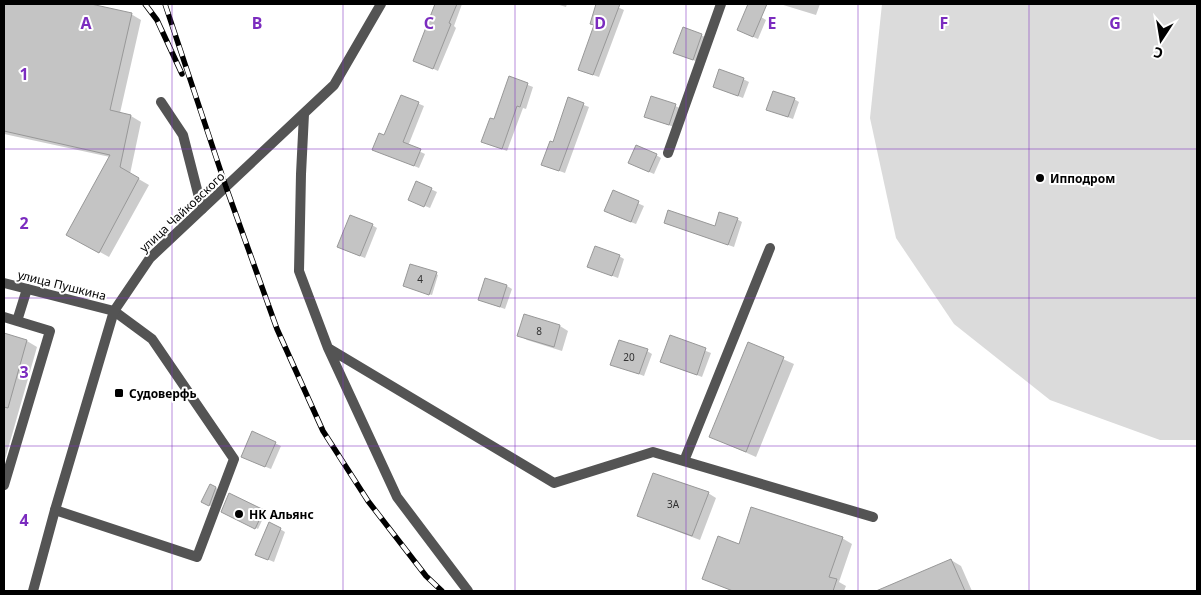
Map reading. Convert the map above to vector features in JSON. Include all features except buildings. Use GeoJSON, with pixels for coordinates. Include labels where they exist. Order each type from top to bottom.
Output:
{"type":"FeatureCollection","features":[{"type":"Feature","properties":{"kind":"street","name":"улица Чайковского"},"geometry":{"type":"LineString","coordinates":[[33,591],[114,311],[150,258],[334,85],[381,4]]}},
{"type":"Feature","properties":{"kind":"street"},"geometry":{"type":"LineString","coordinates":[[668,153],[721,4]]}},
{"type":"Feature","properties":{"kind":"street"},"geometry":{"type":"LineString","coordinates":[[161,102],[183,135],[202,209]]}},
{"type":"Feature","properties":{"kind":"street"},"geometry":{"type":"LineString","coordinates":[[304,114],[300,271],[328,348],[397,498],[468,591]]}},
{"type":"Feature","properties":{"kind":"street"},"geometry":{"type":"LineString","coordinates":[[684,461],[770,248]]}},
{"type":"Feature","properties":{"kind":"street","name":"улица Пушкина"},"geometry":{"type":"LineString","coordinates":[[4,284],[114,311]]}},
{"type":"Feature","properties":{"kind":"street"},"geometry":{"type":"LineString","coordinates":[[17,321],[27,290]]}},
{"type":"Feature","properties":{"kind":"street"},"geometry":{"type":"LineString","coordinates":[[55,510],[197,557],[234,459],[152,339],[114,311]]}},
{"type":"Feature","properties":{"kind":"street"},"geometry":{"type":"LineString","coordinates":[[4,317],[50,331],[4,485]]}},
{"type":"Feature","properties":{"kind":"street"},"geometry":{"type":"LineString","coordinates":[[328,348],[554,483],[653,452],[873,517]]}},
{"type":"Feature","properties":{"kind":"shaded area","name":"Ипподром"},"geometry":{"type":"Polygon","coordinates":[[[882,4],[1197,4],[1197,440],[1160,440],[1050,400],[954,324],[896,238],[870,118],[882,4]]]}},
{"type":"Feature","properties":{"kind":"railway"},"geometry":{"type":"LineString","coordinates":[[145,4],[157,20],[182,74]]}},
{"type":"Feature","properties":{"kind":"railway"},"geometry":{"type":"LineString","coordinates":[[165,4],[226,187],[277,329],[323,431],[368,501],[426,576],[442,591]]}},
{"type":"Feature","properties":{"kind":"place","name":"Ипподром"},"geometry":{"type":"Point","coordinates":[1040,178]}},
{"type":"Feature","properties":{"kind":"place","name":"Судоверфь"},"geometry":{"type":"Point","coordinates":[119,393]}},
{"type":"Feature","properties":{"kind":"place","name":"НК Альянс"},"geometry":{"type":"Point","coordinates":[239,514]}}]}
